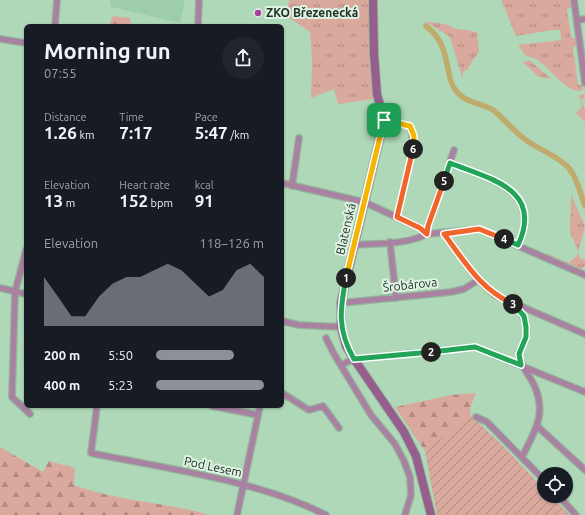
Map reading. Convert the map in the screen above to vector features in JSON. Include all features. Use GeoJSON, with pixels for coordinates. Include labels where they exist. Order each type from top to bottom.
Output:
{"type":"FeatureCollection","features":[{"type":"Feature","properties":{"kind":"street"},"geometry":{"type":"LineString","coordinates":[[55,24],[57,0]]}},
{"type":"Feature","properties":{"kind":"street"},"geometry":{"type":"LineString","coordinates":[[198,24],[199,0]]}},
{"type":"Feature","properties":{"kind":"street","name":"Blatenská"},"geometry":{"type":"LineString","coordinates":[[373,0],[376,87],[384,120],[341,303],[341,327],[346,346],[404,432],[416,456],[431,515]]}},
{"type":"Feature","properties":{"kind":"street"},"geometry":{"type":"LineString","coordinates":[[574,0],[585,83]]}},
{"type":"Feature","properties":{"kind":"street"},"geometry":{"type":"LineString","coordinates":[[577,20],[585,19]]}},
{"type":"Feature","properties":{"kind":"street"},"geometry":{"type":"LineString","coordinates":[[0,39],[24,43]]}},
{"type":"Feature","properties":{"kind":"street"},"geometry":{"type":"LineString","coordinates":[[384,120],[410,126],[414,136],[414,145],[397,217]]}},
{"type":"Feature","properties":{"kind":"street"},"geometry":{"type":"LineString","coordinates":[[292,186],[299,138]]}},
{"type":"Feature","properties":{"kind":"street"},"geometry":{"type":"LineString","coordinates":[[427,234],[428,226],[454,150]]}},
{"type":"Feature","properties":{"kind":"street"},"geometry":{"type":"LineString","coordinates":[[450,163],[506,186],[516,195],[522,204],[525,218],[524,231],[518,245]]}},
{"type":"Feature","properties":{"kind":"street"},"geometry":{"type":"LineString","coordinates":[[284,184],[364,202],[420,228],[427,234]]}},
{"type":"Feature","properties":{"kind":"street"},"geometry":{"type":"LineString","coordinates":[[354,245],[421,238],[427,234],[444,234],[479,229],[585,275]]}},
{"type":"Feature","properties":{"kind":"street"},"geometry":{"type":"LineString","coordinates":[[444,234],[478,280],[495,295],[585,334]]}},
{"type":"Feature","properties":{"kind":"street"},"geometry":{"type":"LineString","coordinates":[[390,242],[396,298]]}},
{"type":"Feature","properties":{"kind":"street"},"geometry":{"type":"LineString","coordinates":[[24,258],[15,292],[12,397],[30,414]]}},
{"type":"Feature","properties":{"kind":"street","name":"Šrobárova"},"geometry":{"type":"LineString","coordinates":[[341,303],[451,292],[464,289],[478,280]]}},
{"type":"Feature","properties":{"kind":"street"},"geometry":{"type":"LineString","coordinates":[[0,288],[24,294]]}},
{"type":"Feature","properties":{"kind":"street"},"geometry":{"type":"LineString","coordinates":[[516,305],[524,316],[526,327],[526,337],[519,354],[521,365],[533,382],[540,398],[540,420],[522,457]]}},
{"type":"Feature","properties":{"kind":"street"},"geometry":{"type":"LineString","coordinates":[[284,321],[299,325],[341,327]]}},
{"type":"Feature","properties":{"kind":"street"},"geometry":{"type":"LineString","coordinates":[[326,338],[371,415],[395,444],[404,461],[410,477],[411,495],[405,515]]}},
{"type":"Feature","properties":{"kind":"street"},"geometry":{"type":"LineString","coordinates":[[341,365],[354,359],[475,347],[585,392]]}},
{"type":"Feature","properties":{"kind":"street"},"geometry":{"type":"LineString","coordinates":[[284,394],[309,410],[323,406],[338,428]]}},
{"type":"Feature","properties":{"kind":"street","name":"Pod Lesem"},"geometry":{"type":"LineString","coordinates":[[97,408],[91,453],[243,485],[278,495],[326,515]]}},
{"type":"Feature","properties":{"kind":"street"},"geometry":{"type":"LineString","coordinates":[[221,408],[258,416]]}},
{"type":"Feature","properties":{"kind":"street"},"geometry":{"type":"LineString","coordinates":[[237,515],[260,408]]}},
{"type":"Feature","properties":{"kind":"street"},"geometry":{"type":"LineString","coordinates":[[476,417],[487,422],[537,473]]}},
{"type":"Feature","properties":{"kind":"street"},"geometry":{"type":"LineString","coordinates":[[537,426],[585,470]]}},
{"type":"Feature","properties":{"kind":"street"},"geometry":{"type":"LineString","coordinates":[[565,503],[576,515]]}},
{"type":"Feature","properties":{"kind":"shaded area"},"geometry":{"type":"Polygon","coordinates":[[[110,0],[185,0],[180,23],[111,7],[110,0]]]}},
{"type":"Feature","properties":{"kind":"green space"},"geometry":{"type":"Polygon","coordinates":[[[289,0],[368,0],[373,99],[338,104],[334,89],[311,98],[312,61],[310,32],[287,16],[289,0]]]}},
{"type":"Feature","properties":{"kind":"green space"},"geometry":{"type":"Polygon","coordinates":[[[501,0],[570,0],[571,8],[567,9],[571,37],[576,39],[577,46],[573,47],[578,85],[582,85],[583,90],[576,91],[569,88],[541,62],[526,56],[518,45],[561,40],[560,30],[516,36],[501,0]]]}},
{"type":"Feature","properties":{"kind":"green space"},"geometry":{"type":"Polygon","coordinates":[[[112,16],[130,18],[130,22],[132,24],[110,24],[112,16]]]}},
{"type":"Feature","properties":{"kind":"green space"},"geometry":{"type":"Polygon","coordinates":[[[425,21],[477,32],[479,51],[468,69],[463,72],[463,80],[450,37],[425,21]]]}},
{"type":"Feature","properties":{"kind":"green space"},"geometry":{"type":"Polygon","coordinates":[[[529,60],[552,79],[539,77],[525,64],[521,64],[529,60]]]}},
{"type":"Feature","properties":{"kind":"green space"},"geometry":{"type":"Polygon","coordinates":[[[584,94],[585,98],[581,100],[585,110],[585,122],[576,113],[582,106],[579,95],[584,94]]]}},
{"type":"Feature","properties":{"kind":"green space"},"geometry":{"type":"Polygon","coordinates":[[[571,195],[585,226],[578,252],[570,232],[571,195]]]}},
{"type":"Feature","properties":{"kind":"green space"},"geometry":{"type":"Polygon","coordinates":[[[548,254],[569,263],[578,254],[580,258],[585,260],[585,265],[581,270],[547,256],[548,254]]]}},
{"type":"Feature","properties":{"kind":"green space"},"geometry":{"type":"Polygon","coordinates":[[[476,393],[470,408],[471,416],[468,420],[425,451],[395,407],[451,395],[476,393]]]}},
{"type":"Feature","properties":{"kind":"green space"},"geometry":{"type":"Polygon","coordinates":[[[471,416],[500,443],[537,482],[537,503],[558,503],[570,515],[437,515],[425,451],[471,416]]]}},
{"type":"Feature","properties":{"kind":"green space"},"geometry":{"type":"Polygon","coordinates":[[[0,447],[43,472],[49,461],[75,468],[74,485],[107,495],[176,507],[210,515],[0,515],[0,447]]]}},
{"type":"Feature","properties":{"kind":"waterway"},"geometry":{"type":"LineString","coordinates":[[426,26],[441,44],[451,81],[454,88],[460,95],[468,100],[493,110],[527,141],[563,162],[571,171],[576,180],[585,206]]}},
{"type":"Feature","properties":{"kind":"place","name":"ZKO Březenecká"},"geometry":{"type":"Point","coordinates":[258,13]}},
{"type":"Feature","properties":{"kind":"route"},"geometry":{"type":"LineString","coordinates":[[384,120],[410,126],[414,136],[414,145],[397,217],[420,228],[427,234],[428,226],[450,163],[506,186],[516,195],[522,204],[525,218],[524,231],[518,245],[479,229],[444,234],[478,280],[495,295],[516,305],[524,316],[526,337],[519,354],[521,365],[475,347],[354,359],[346,346],[341,327],[341,303],[384,120]]}}]}
